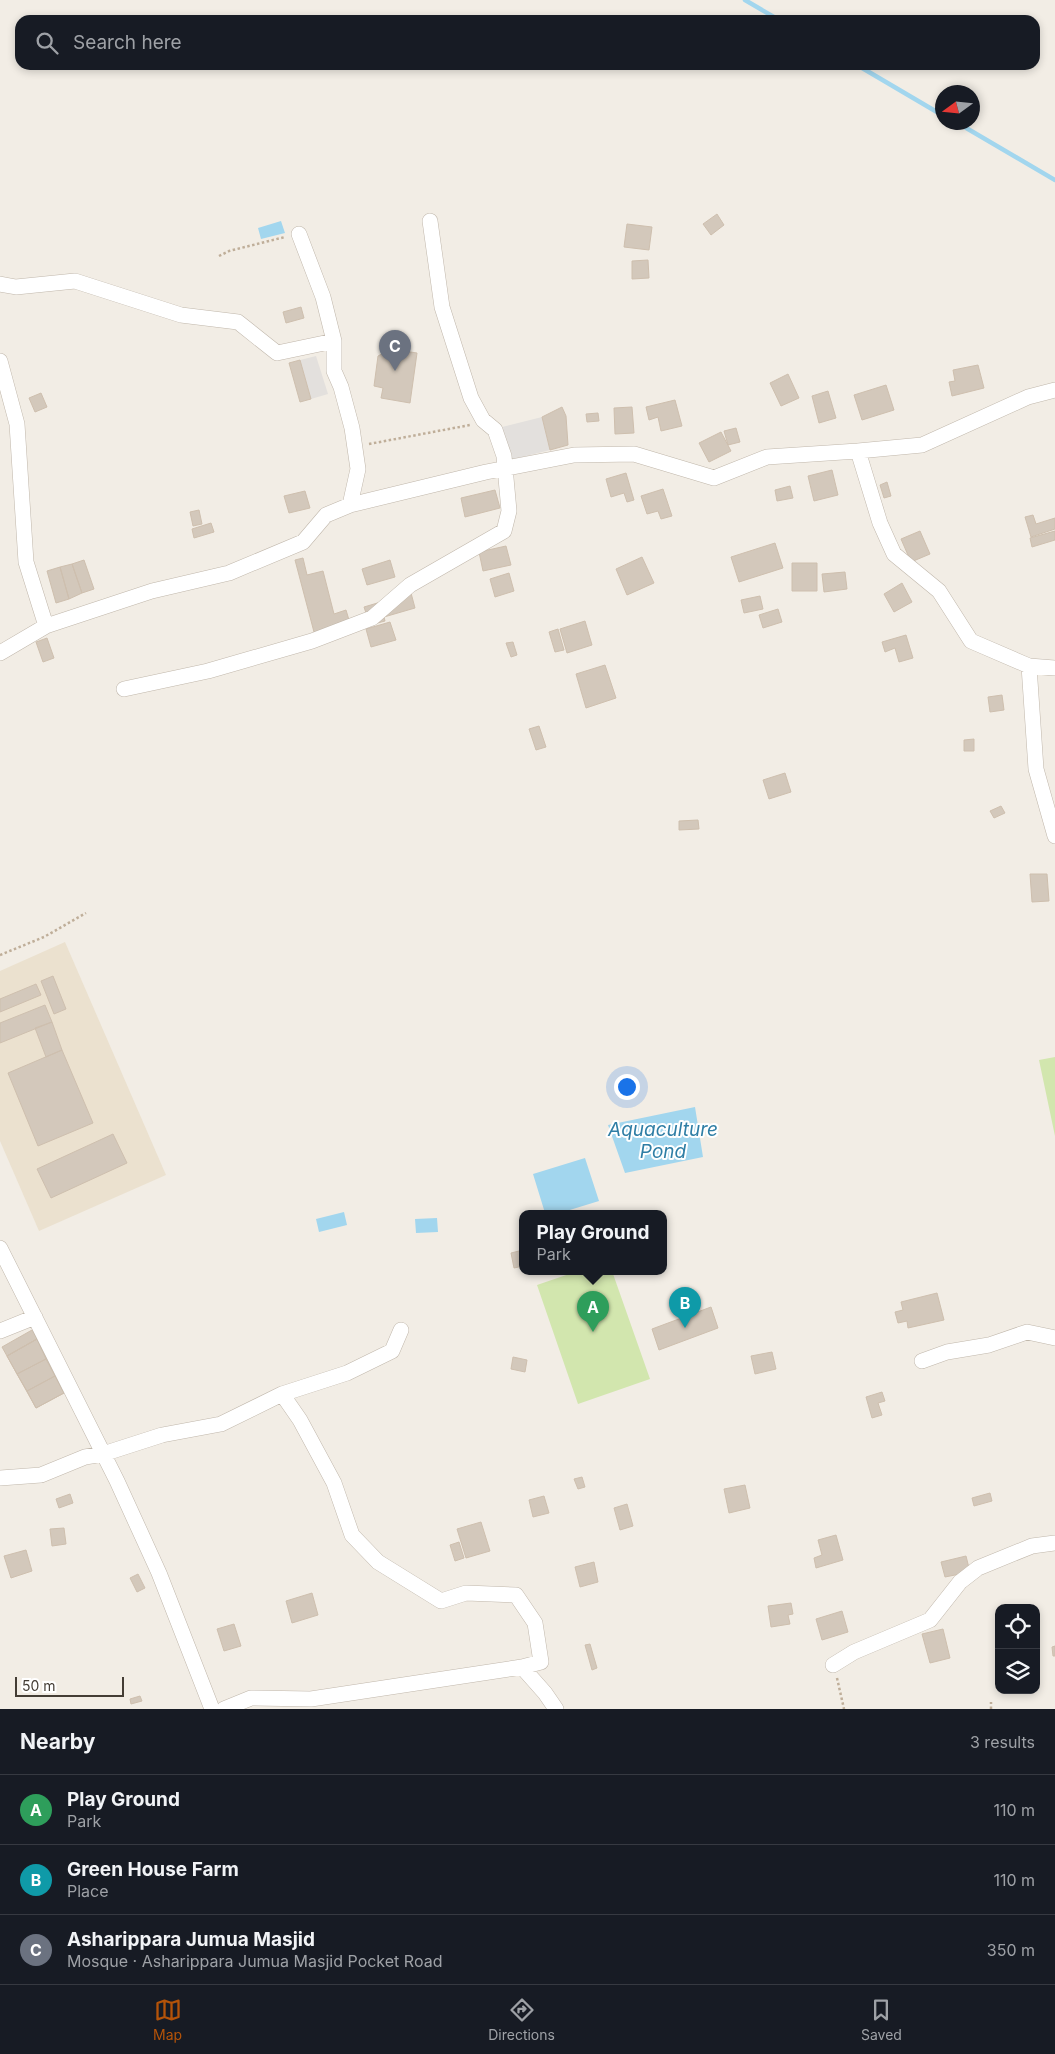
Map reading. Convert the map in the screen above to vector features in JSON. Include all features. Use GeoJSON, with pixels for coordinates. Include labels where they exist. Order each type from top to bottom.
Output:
{"type":"FeatureCollection","features":[{"type":"Feature","properties":{"kind":"street"},"geometry":{"type":"LineString","coordinates":[[124,689],[208,672],[312,641],[372,618],[410,584],[504,531],[509,511],[504,456],[495,430],[483,420],[471,398],[442,307],[430,221]]}},
{"type":"Feature","properties":{"kind":"street"},"geometry":{"type":"LineString","coordinates":[[299,234],[324,297],[334,341],[334,371],[341,387],[352,428],[353,447],[358,470],[350,505]]}},
{"type":"Feature","properties":{"kind":"street"},"geometry":{"type":"LineString","coordinates":[[0,284],[16,286],[75,281],[181,315],[238,322],[277,353],[334,341]]}},
{"type":"Feature","properties":{"kind":"street"},"geometry":{"type":"LineString","coordinates":[[0,361],[17,424],[26,562],[46,626]]}},
{"type":"Feature","properties":{"kind":"street"},"geometry":{"type":"LineString","coordinates":[[0,653],[46,626],[152,591],[229,572],[303,542],[326,515],[350,505],[505,468],[574,455],[634,454],[714,478],[767,457],[858,452],[922,445],[1028,396],[1055,390]]}},
{"type":"Feature","properties":{"kind":"street"},"geometry":{"type":"LineString","coordinates":[[858,452],[880,523],[894,554],[938,591],[971,641],[1029,666],[1055,668]]}},
{"type":"Feature","properties":{"kind":"street"},"geometry":{"type":"LineString","coordinates":[[1029,666],[1036,769],[1055,836]]}},
{"type":"Feature","properties":{"kind":"street"},"geometry":{"type":"LineString","coordinates":[[0,1248],[103,1454],[159,1574],[212,1709]]}},
{"type":"Feature","properties":{"kind":"street"},"geometry":{"type":"LineString","coordinates":[[0,1331],[35,1317]]}},
{"type":"Feature","properties":{"kind":"street"},"geometry":{"type":"LineString","coordinates":[[0,1478],[40,1475],[85,1457],[103,1454],[162,1435],[221,1424],[282,1394],[347,1373],[392,1351],[401,1330]]}},
{"type":"Feature","properties":{"kind":"street"},"geometry":{"type":"LineString","coordinates":[[922,1361],[947,1352],[989,1345],[1027,1332],[1055,1338]]}},
{"type":"Feature","properties":{"kind":"street"},"geometry":{"type":"LineString","coordinates":[[224,1709],[252,1698],[311,1699],[522,1667],[541,1662],[535,1623],[516,1596],[466,1593],[441,1601],[378,1562],[352,1535],[334,1484],[300,1420],[282,1394]]}},
{"type":"Feature","properties":{"kind":"street"},"geometry":{"type":"LineString","coordinates":[[833,1665],[854,1652],[930,1620],[960,1582],[978,1568],[1032,1546],[1055,1543]]}},
{"type":"Feature","properties":{"kind":"street"},"geometry":{"type":"LineString","coordinates":[[522,1667],[545,1693],[556,1709]]}},
{"type":"Feature","properties":{"kind":"path"},"geometry":{"type":"LineString","coordinates":[[219,256],[229,251],[299,234]]}},
{"type":"Feature","properties":{"kind":"path"},"geometry":{"type":"LineString","coordinates":[[353,447],[466,427],[483,420]]}},
{"type":"Feature","properties":{"kind":"path"},"geometry":{"type":"LineString","coordinates":[[0,955],[44,937],[86,913]]}},
{"type":"Feature","properties":{"kind":"path"},"geometry":{"type":"LineString","coordinates":[[833,1665],[844,1709]]}},
{"type":"Feature","properties":{"kind":"path"},"geometry":{"type":"LineString","coordinates":[[991,1709],[992,1702]]}},
{"type":"Feature","properties":{"kind":"shaded area"},"geometry":{"type":"Polygon","coordinates":[[[316,356],[328,394],[311,399],[300,360],[316,356]]]}},
{"type":"Feature","properties":{"kind":"shaded area"},"geometry":{"type":"Polygon","coordinates":[[[542,417],[550,450],[510,460],[502,427],[542,417]]]}},
{"type":"Feature","properties":{"kind":"shaded area"},"geometry":{"type":"Polygon","coordinates":[[[65,942],[166,1175],[39,1231],[0,1141],[0,971],[65,942]]]}},
{"type":"Feature","properties":{"kind":"green space"},"geometry":{"type":"Polygon","coordinates":[[[1055,1057],[1055,1136],[1039,1060],[1055,1057]]]}},
{"type":"Feature","properties":{"kind":"green space"},"geometry":{"type":"Polygon","coordinates":[[[566,1275],[613,1275],[650,1379],[578,1404],[537,1285],[566,1275]]]}},
{"type":"Feature","properties":{"kind":"water"},"geometry":{"type":"Polygon","coordinates":[[[281,221],[285,233],[261,239],[258,228],[281,221]]]}},
{"type":"Feature","properties":{"kind":"water","name":"Aquaculture Pond"},"geometry":{"type":"Polygon","coordinates":[[[695,1107],[703,1157],[625,1173],[608,1125],[695,1107]]]}},
{"type":"Feature","properties":{"kind":"water"},"geometry":{"type":"Polygon","coordinates":[[[585,1158],[599,1201],[570,1210],[544,1210],[533,1174],[585,1158]]]}},
{"type":"Feature","properties":{"kind":"water"},"geometry":{"type":"Polygon","coordinates":[[[344,1212],[347,1225],[319,1232],[316,1219],[344,1212]]]}},
{"type":"Feature","properties":{"kind":"water"},"geometry":{"type":"Polygon","coordinates":[[[437,1218],[438,1232],[416,1233],[415,1219],[437,1218]]]}},
{"type":"Feature","properties":{"kind":"building"},"geometry":{"type":"Polygon","coordinates":[[[717,214],[724,225],[711,235],[703,224],[717,214]]]}},
{"type":"Feature","properties":{"kind":"building"},"geometry":{"type":"Polygon","coordinates":[[[627,224],[652,227],[649,250],[624,247],[627,224]]]}},
{"type":"Feature","properties":{"kind":"building"},"geometry":{"type":"Polygon","coordinates":[[[648,260],[649,278],[632,279],[632,261],[648,260]]]}},
{"type":"Feature","properties":{"kind":"building"},"geometry":{"type":"Polygon","coordinates":[[[301,307],[304,318],[286,323],[283,312],[301,307]]]}},
{"type":"Feature","properties":{"kind":"building"},"geometry":{"type":"Polygon","coordinates":[[[391,349],[417,353],[410,403],[381,398],[383,388],[374,386],[378,356],[391,349]]]}},
{"type":"Feature","properties":{"kind":"building"},"geometry":{"type":"Polygon","coordinates":[[[300,360],[311,399],[300,402],[289,363],[300,360]]]}},
{"type":"Feature","properties":{"kind":"building"},"geometry":{"type":"Polygon","coordinates":[[[978,365],[984,388],[952,396],[949,382],[955,381],[953,370],[978,365]]]}},
{"type":"Feature","properties":{"kind":"building"},"geometry":{"type":"Polygon","coordinates":[[[788,374],[799,398],[781,406],[770,383],[788,374]]]}},
{"type":"Feature","properties":{"kind":"building"},"geometry":{"type":"Polygon","coordinates":[[[886,385],[894,410],[862,420],[854,395],[886,385]]]}},
{"type":"Feature","properties":{"kind":"building"},"geometry":{"type":"Polygon","coordinates":[[[828,391],[836,418],[819,423],[812,396],[828,391]]]}},
{"type":"Feature","properties":{"kind":"building"},"geometry":{"type":"Polygon","coordinates":[[[41,393],[47,407],[35,412],[29,398],[41,393]]]}},
{"type":"Feature","properties":{"kind":"building"},"geometry":{"type":"Polygon","coordinates":[[[675,400],[682,426],[661,431],[658,417],[649,420],[646,407],[675,400]]]}},
{"type":"Feature","properties":{"kind":"building"},"geometry":{"type":"Polygon","coordinates":[[[562,407],[566,416],[568,445],[550,450],[542,417],[562,407]]]}},
{"type":"Feature","properties":{"kind":"building"},"geometry":{"type":"Polygon","coordinates":[[[632,407],[634,433],[615,434],[614,408],[632,407]]]}},
{"type":"Feature","properties":{"kind":"building"},"geometry":{"type":"Polygon","coordinates":[[[598,413],[599,421],[587,422],[586,414],[598,413]]]}},
{"type":"Feature","properties":{"kind":"building"},"geometry":{"type":"Polygon","coordinates":[[[736,428],[740,442],[728,445],[724,431],[736,428]]]}},
{"type":"Feature","properties":{"kind":"building"},"geometry":{"type":"Polygon","coordinates":[[[721,432],[731,451],[709,462],[699,443],[721,432]]]}},
{"type":"Feature","properties":{"kind":"building"},"geometry":{"type":"Polygon","coordinates":[[[832,470],[838,495],[814,501],[808,476],[832,470]]]}},
{"type":"Feature","properties":{"kind":"building"},"geometry":{"type":"Polygon","coordinates":[[[626,473],[634,500],[627,502],[624,493],[611,497],[606,479],[626,473]]]}},
{"type":"Feature","properties":{"kind":"building"},"geometry":{"type":"Polygon","coordinates":[[[887,482],[891,496],[884,498],[880,485],[887,482]]]}},
{"type":"Feature","properties":{"kind":"building"},"geometry":{"type":"Polygon","coordinates":[[[790,486],[793,498],[777,501],[775,490],[790,486]]]}},
{"type":"Feature","properties":{"kind":"building"},"geometry":{"type":"Polygon","coordinates":[[[663,489],[672,516],[661,519],[658,511],[647,514],[641,496],[663,489]]]}},
{"type":"Feature","properties":{"kind":"building"},"geometry":{"type":"Polygon","coordinates":[[[495,490],[500,508],[465,517],[461,498],[495,490]]]}},
{"type":"Feature","properties":{"kind":"building"},"geometry":{"type":"Polygon","coordinates":[[[305,491],[310,508],[289,513],[284,496],[305,491]]]}},
{"type":"Feature","properties":{"kind":"building"},"geometry":{"type":"Polygon","coordinates":[[[199,510],[202,524],[193,526],[190,512],[199,510]]]}},
{"type":"Feature","properties":{"kind":"building"},"geometry":{"type":"Polygon","coordinates":[[[1033,515],[1036,524],[1055,518],[1055,529],[1031,537],[1025,517],[1033,515]]]}},
{"type":"Feature","properties":{"kind":"building"},"geometry":{"type":"Polygon","coordinates":[[[211,523],[214,532],[194,538],[192,529],[211,523]]]}},
{"type":"Feature","properties":{"kind":"building"},"geometry":{"type":"Polygon","coordinates":[[[920,531],[930,554],[911,562],[901,539],[920,531]]]}},
{"type":"Feature","properties":{"kind":"building"},"geometry":{"type":"Polygon","coordinates":[[[1055,531],[1055,540],[1032,547],[1030,538],[1055,531]]]}},
{"type":"Feature","properties":{"kind":"building"},"geometry":{"type":"Polygon","coordinates":[[[775,543],[783,568],[739,582],[731,557],[775,543]]]}},
{"type":"Feature","properties":{"kind":"building"},"geometry":{"type":"Polygon","coordinates":[[[506,546],[511,565],[483,571],[479,552],[506,546]]]}},
{"type":"Feature","properties":{"kind":"building"},"geometry":{"type":"Polygon","coordinates":[[[642,557],[654,583],[627,595],[616,569],[642,557]]]}},
{"type":"Feature","properties":{"kind":"building"},"geometry":{"type":"Polygon","coordinates":[[[303,558],[307,575],[323,571],[334,614],[346,610],[349,620],[337,623],[338,626],[314,632],[295,560],[303,558]]]}},
{"type":"Feature","properties":{"kind":"building"},"geometry":{"type":"Polygon","coordinates":[[[84,560],[94,589],[82,593],[72,564],[84,560]]]}},
{"type":"Feature","properties":{"kind":"building"},"geometry":{"type":"Polygon","coordinates":[[[390,560],[395,577],[367,585],[362,569],[390,560]]]}},
{"type":"Feature","properties":{"kind":"building"},"geometry":{"type":"Polygon","coordinates":[[[792,563],[817,563],[817,591],[792,591],[792,563]]]}},
{"type":"Feature","properties":{"kind":"building"},"geometry":{"type":"Polygon","coordinates":[[[72,564],[82,593],[69,599],[60,567],[72,564]]]}},
{"type":"Feature","properties":{"kind":"building"},"geometry":{"type":"Polygon","coordinates":[[[60,567],[69,599],[56,603],[47,571],[60,567]]]}},
{"type":"Feature","properties":{"kind":"building"},"geometry":{"type":"Polygon","coordinates":[[[845,572],[847,589],[824,592],[822,574],[845,572]]]}},
{"type":"Feature","properties":{"kind":"building"},"geometry":{"type":"Polygon","coordinates":[[[509,573],[514,591],[495,597],[490,579],[509,573]]]}},
{"type":"Feature","properties":{"kind":"building"},"geometry":{"type":"Polygon","coordinates":[[[902,583],[912,602],[894,612],[884,594],[902,583]]]}},
{"type":"Feature","properties":{"kind":"building"},"geometry":{"type":"Polygon","coordinates":[[[411,593],[415,608],[384,617],[385,621],[370,625],[364,607],[411,593]]]}},
{"type":"Feature","properties":{"kind":"building"},"geometry":{"type":"Polygon","coordinates":[[[760,596],[763,609],[744,613],[741,600],[760,596]]]}},
{"type":"Feature","properties":{"kind":"building"},"geometry":{"type":"Polygon","coordinates":[[[778,609],[782,622],[763,628],[759,615],[778,609]]]}},
{"type":"Feature","properties":{"kind":"building"},"geometry":{"type":"Polygon","coordinates":[[[585,621],[592,645],[567,653],[560,629],[585,621]]]}},
{"type":"Feature","properties":{"kind":"building"},"geometry":{"type":"Polygon","coordinates":[[[390,622],[396,640],[371,647],[366,629],[390,622]]]}},
{"type":"Feature","properties":{"kind":"building"},"geometry":{"type":"Polygon","coordinates":[[[558,629],[564,650],[555,652],[549,632],[558,629]]]}},
{"type":"Feature","properties":{"kind":"building"},"geometry":{"type":"Polygon","coordinates":[[[906,635],[913,658],[899,662],[895,648],[885,652],[882,642],[906,635]]]}},
{"type":"Feature","properties":{"kind":"building"},"geometry":{"type":"Polygon","coordinates":[[[47,638],[54,658],[43,662],[36,642],[47,638]]]}},
{"type":"Feature","properties":{"kind":"building"},"geometry":{"type":"Polygon","coordinates":[[[513,642],[517,655],[511,657],[506,643],[513,642]]]}},
{"type":"Feature","properties":{"kind":"building"},"geometry":{"type":"Polygon","coordinates":[[[605,665],[616,698],[586,708],[576,674],[605,665]]]}},
{"type":"Feature","properties":{"kind":"building"},"geometry":{"type":"Polygon","coordinates":[[[1002,695],[1004,710],[990,712],[988,697],[1002,695]]]}},
{"type":"Feature","properties":{"kind":"building"},"geometry":{"type":"Polygon","coordinates":[[[539,726],[546,747],[536,750],[529,729],[539,726]]]}},
{"type":"Feature","properties":{"kind":"building"},"geometry":{"type":"Polygon","coordinates":[[[974,739],[974,751],[964,751],[964,740],[974,739]]]}},
{"type":"Feature","properties":{"kind":"building"},"geometry":{"type":"Polygon","coordinates":[[[785,773],[791,792],[769,799],[763,780],[785,773]]]}},
{"type":"Feature","properties":{"kind":"building"},"geometry":{"type":"Polygon","coordinates":[[[1001,806],[1005,813],[994,818],[990,811],[1001,806]]]}},
{"type":"Feature","properties":{"kind":"building"},"geometry":{"type":"Polygon","coordinates":[[[698,820],[699,829],[679,830],[679,821],[698,820]]]}},
{"type":"Feature","properties":{"kind":"building"},"geometry":{"type":"Polygon","coordinates":[[[1030,874],[1047,874],[1049,901],[1032,902],[1030,874]]]}},
{"type":"Feature","properties":{"kind":"building"},"geometry":{"type":"Polygon","coordinates":[[[53,976],[66,1009],[54,1014],[41,981],[53,976]]]}},
{"type":"Feature","properties":{"kind":"building"},"geometry":{"type":"Polygon","coordinates":[[[36,984],[41,995],[0,1012],[0,999],[36,984]]]}},
{"type":"Feature","properties":{"kind":"building"},"geometry":{"type":"Polygon","coordinates":[[[45,1005],[52,1022],[0,1043],[0,1023],[45,1005]]]}},
{"type":"Feature","properties":{"kind":"building"},"geometry":{"type":"Polygon","coordinates":[[[52,1022],[62,1050],[46,1057],[35,1028],[52,1022]]]}},
{"type":"Feature","properties":{"kind":"building"},"geometry":{"type":"Polygon","coordinates":[[[62,1050],[93,1123],[38,1146],[8,1073],[62,1050]]]}},
{"type":"Feature","properties":{"kind":"building"},"geometry":{"type":"Polygon","coordinates":[[[113,1134],[127,1163],[51,1198],[37,1169],[113,1134]]]}},
{"type":"Feature","properties":{"kind":"building"},"geometry":{"type":"Polygon","coordinates":[[[519,1251],[519,1267],[514,1268],[511,1253],[519,1251]]]}},
{"type":"Feature","properties":{"kind":"building"},"geometry":{"type":"Polygon","coordinates":[[[937,1293],[944,1320],[908,1328],[907,1321],[898,1323],[895,1312],[903,1310],[901,1302],[937,1293]]]}},
{"type":"Feature","properties":{"kind":"building"},"geometry":{"type":"Polygon","coordinates":[[[711,1307],[718,1328],[659,1350],[652,1329],[711,1307]]]}},
{"type":"Feature","properties":{"kind":"building"},"geometry":{"type":"Polygon","coordinates":[[[32,1330],[37,1339],[7,1356],[2,1347],[32,1330]]]}},
{"type":"Feature","properties":{"kind":"building"},"geometry":{"type":"Polygon","coordinates":[[[37,1339],[64,1393],[36,1408],[7,1356],[37,1339]]]}},
{"type":"Feature","properties":{"kind":"building"},"geometry":{"type":"Polygon","coordinates":[[[37,1339],[46,1359],[17,1374],[7,1356],[37,1339]]]}},
{"type":"Feature","properties":{"kind":"building"},"geometry":{"type":"Polygon","coordinates":[[[772,1352],[776,1369],[755,1374],[751,1356],[772,1352]]]}},
{"type":"Feature","properties":{"kind":"building"},"geometry":{"type":"Polygon","coordinates":[[[513,1357],[527,1360],[525,1372],[511,1369],[513,1357]]]}},
{"type":"Feature","properties":{"kind":"building"},"geometry":{"type":"Polygon","coordinates":[[[46,1359],[55,1376],[27,1391],[17,1374],[46,1359]]]}},
{"type":"Feature","properties":{"kind":"building"},"geometry":{"type":"Polygon","coordinates":[[[55,1376],[64,1393],[36,1408],[27,1391],[55,1376]]]}},
{"type":"Feature","properties":{"kind":"building"},"geometry":{"type":"Polygon","coordinates":[[[882,1392],[885,1401],[878,1403],[882,1415],[872,1418],[866,1397],[882,1392]]]}},
{"type":"Feature","properties":{"kind":"building"},"geometry":{"type":"Polygon","coordinates":[[[582,1477],[585,1487],[578,1489],[574,1479],[582,1477]]]}},
{"type":"Feature","properties":{"kind":"building"},"geometry":{"type":"Polygon","coordinates":[[[745,1485],[750,1508],[729,1513],[724,1489],[745,1485]]]}},
{"type":"Feature","properties":{"kind":"building"},"geometry":{"type":"Polygon","coordinates":[[[990,1493],[992,1501],[974,1506],[972,1498],[990,1493]]]}},
{"type":"Feature","properties":{"kind":"building"},"geometry":{"type":"Polygon","coordinates":[[[70,1494],[73,1503],[59,1508],[56,1499],[70,1494]]]}},
{"type":"Feature","properties":{"kind":"building"},"geometry":{"type":"Polygon","coordinates":[[[544,1496],[549,1513],[533,1517],[529,1500],[544,1496]]]}},
{"type":"Feature","properties":{"kind":"building"},"geometry":{"type":"Polygon","coordinates":[[[627,1504],[633,1526],[620,1530],[614,1508],[627,1504]]]}},
{"type":"Feature","properties":{"kind":"building"},"geometry":{"type":"Polygon","coordinates":[[[481,1522],[490,1551],[466,1558],[457,1529],[481,1522]]]}},
{"type":"Feature","properties":{"kind":"building"},"geometry":{"type":"Polygon","coordinates":[[[64,1528],[66,1544],[52,1546],[50,1529],[64,1528]]]}},
{"type":"Feature","properties":{"kind":"building"},"geometry":{"type":"Polygon","coordinates":[[[836,1535],[843,1560],[816,1568],[814,1558],[822,1555],[818,1540],[836,1535]]]}},
{"type":"Feature","properties":{"kind":"building"},"geometry":{"type":"Polygon","coordinates":[[[459,1542],[464,1558],[455,1561],[450,1545],[459,1542]]]}},
{"type":"Feature","properties":{"kind":"building"},"geometry":{"type":"Polygon","coordinates":[[[26,1550],[32,1571],[11,1578],[4,1556],[26,1550]]]}},
{"type":"Feature","properties":{"kind":"building"},"geometry":{"type":"Polygon","coordinates":[[[966,1556],[970,1572],[945,1577],[941,1562],[966,1556]]]}},
{"type":"Feature","properties":{"kind":"building"},"geometry":{"type":"Polygon","coordinates":[[[594,1562],[598,1582],[580,1587],[575,1567],[594,1562]]]}},
{"type":"Feature","properties":{"kind":"building"},"geometry":{"type":"Polygon","coordinates":[[[138,1574],[145,1588],[137,1592],[130,1578],[138,1574]]]}},
{"type":"Feature","properties":{"kind":"building"},"geometry":{"type":"Polygon","coordinates":[[[312,1593],[318,1615],[292,1623],[286,1601],[312,1593]]]}},
{"type":"Feature","properties":{"kind":"building"},"geometry":{"type":"Polygon","coordinates":[[[791,1603],[793,1614],[788,1615],[790,1624],[771,1627],[768,1606],[791,1603]]]}},
{"type":"Feature","properties":{"kind":"building"},"geometry":{"type":"Polygon","coordinates":[[[842,1611],[848,1632],[822,1640],[816,1619],[842,1611]]]}},
{"type":"Feature","properties":{"kind":"building"},"geometry":{"type":"Polygon","coordinates":[[[234,1624],[241,1646],[224,1651],[217,1629],[234,1624]]]}},
{"type":"Feature","properties":{"kind":"building"},"geometry":{"type":"Polygon","coordinates":[[[943,1629],[950,1658],[930,1663],[922,1634],[943,1629]]]}},
{"type":"Feature","properties":{"kind":"building"},"geometry":{"type":"Polygon","coordinates":[[[590,1644],[597,1668],[592,1670],[585,1645],[590,1644]]]}},
{"type":"Feature","properties":{"kind":"building"},"geometry":{"type":"Polygon","coordinates":[[[1055,1646],[1055,1656],[1053,1656],[1052,1647],[1055,1646]]]}},
{"type":"Feature","properties":{"kind":"building"},"geometry":{"type":"Polygon","coordinates":[[[140,1696],[142,1701],[131,1704],[130,1699],[140,1696]]]}},
{"type":"Feature","properties":{"kind":"waterway"},"geometry":{"type":"LineString","coordinates":[[745,0],[770,15]]}},
{"type":"Feature","properties":{"kind":"waterway"},"geometry":{"type":"LineString","coordinates":[[866,70],[935,111]]}},
{"type":"Feature","properties":{"kind":"waterway"},"geometry":{"type":"LineString","coordinates":[[970,130],[1055,180]]}},
{"type":"Feature","properties":{"kind":"place","name":"Asharippara Jumua Masjid"},"geometry":{"type":"Point","coordinates":[395,371]}},
{"type":"Feature","properties":{"kind":"place","name":"Green House Farm"},"geometry":{"type":"Point","coordinates":[685,1328]}},
{"type":"Feature","properties":{"kind":"place","name":"Play Ground"},"geometry":{"type":"Point","coordinates":[593,1332]}}]}
